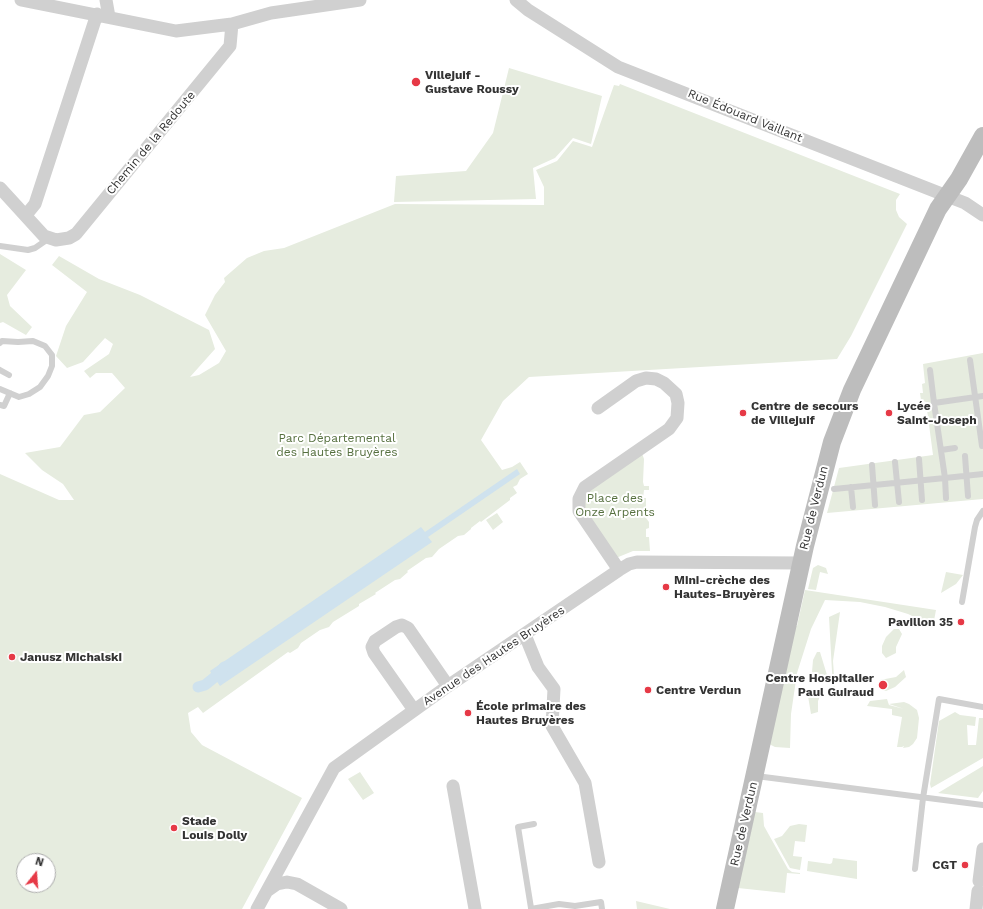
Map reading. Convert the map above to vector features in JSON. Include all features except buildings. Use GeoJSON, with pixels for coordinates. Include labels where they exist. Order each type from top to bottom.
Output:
{"type":"FeatureCollection","features":[{"type":"Feature","properties":{"kind":"street"},"geometry":{"type":"LineString","coordinates":[[21,0],[176,31],[232,24],[271,13],[360,0]]}},
{"type":"Feature","properties":{"kind":"street"},"geometry":{"type":"LineString","coordinates":[[26,215],[35,204],[103,16],[106,0]]}},
{"type":"Feature","properties":{"kind":"street","name":"Rue Édouard Vaillant"},"geometry":{"type":"LineString","coordinates":[[516,0],[539,17],[618,66],[965,203],[983,214]]}},
{"type":"Feature","properties":{"kind":"street","name":"Chemin de la Redoute"},"geometry":{"type":"LineString","coordinates":[[48,239],[62,240],[76,234],[230,46],[232,24]]}},
{"type":"Feature","properties":{"kind":"street","name":"Rue de Verdun"},"geometry":{"type":"LineString","coordinates":[[725,909],[822,474],[852,390],[938,209],[983,136]]}},
{"type":"Feature","properties":{"kind":"street"},"geometry":{"type":"LineString","coordinates":[[0,188],[26,215],[40,233],[48,239]]}},
{"type":"Feature","properties":{"kind":"street"},"geometry":{"type":"LineString","coordinates":[[598,408],[636,381],[646,378],[656,379],[670,388],[676,394],[678,403],[677,418],[669,429],[585,487],[579,499],[579,511],[619,570]]}},
{"type":"Feature","properties":{"kind":"street","name":"Avenue des Hautes Bruyères"},"geometry":{"type":"LineString","coordinates":[[257,909],[334,768],[448,686],[619,570],[629,564],[637,562],[801,563]]}},
{"type":"Feature","properties":{"kind":"street"},"geometry":{"type":"LineString","coordinates":[[414,710],[374,653],[372,647],[375,641],[396,627],[402,625],[408,628],[448,686]]}},
{"type":"Feature","properties":{"kind":"street"},"geometry":{"type":"LineString","coordinates":[[525,635],[538,667],[554,688],[552,726],[585,783],[599,862]]}},
{"type":"Feature","properties":{"kind":"street"},"geometry":{"type":"LineString","coordinates":[[453,786],[475,909]]}},
{"type":"Feature","properties":{"kind":"street"},"geometry":{"type":"LineString","coordinates":[[976,909],[983,849]]}},
{"type":"Feature","properties":{"kind":"street"},"geometry":{"type":"LineString","coordinates":[[266,891],[277,884],[287,882],[296,884],[341,909]]}},
{"type":"Feature","properties":{"kind":"lane","name":"Chemin de la Redoute"},"geometry":{"type":"LineString","coordinates":[[0,246],[28,250],[35,248],[48,239]]}},
{"type":"Feature","properties":{"kind":"lane"},"geometry":{"type":"LineString","coordinates":[[0,343],[2,341],[33,341],[45,346],[52,355],[52,366],[48,376],[40,387],[29,394],[19,397],[0,389]]}},
{"type":"Feature","properties":{"kind":"lane"},"geometry":{"type":"LineString","coordinates":[[970,360],[982,446]]}},
{"type":"Feature","properties":{"kind":"lane"},"geometry":{"type":"LineString","coordinates":[[0,370],[9,375]]}},
{"type":"Feature","properties":{"kind":"lane"},"geometry":{"type":"LineString","coordinates":[[930,370],[945,478],[946,498]]}},
{"type":"Feature","properties":{"kind":"lane"},"geometry":{"type":"LineString","coordinates":[[0,405],[4,406],[10,394]]}},
{"type":"Feature","properties":{"kind":"lane"},"geometry":{"type":"LineString","coordinates":[[934,403],[983,396]]}},
{"type":"Feature","properties":{"kind":"lane"},"geometry":{"type":"LineString","coordinates":[[941,450],[955,448]]}},
{"type":"Feature","properties":{"kind":"lane"},"geometry":{"type":"LineString","coordinates":[[965,456],[968,496]]}},
{"type":"Feature","properties":{"kind":"lane"},"geometry":{"type":"LineString","coordinates":[[919,459],[922,500]]}},
{"type":"Feature","properties":{"kind":"lane"},"geometry":{"type":"LineString","coordinates":[[895,462],[899,502]]}},
{"type":"Feature","properties":{"kind":"lane"},"geometry":{"type":"LineString","coordinates":[[872,465],[875,505]]}},
{"type":"Feature","properties":{"kind":"lane"},"geometry":{"type":"LineString","coordinates":[[834,488],[983,474]]}},
{"type":"Feature","properties":{"kind":"lane"},"geometry":{"type":"LineString","coordinates":[[851,487],[853,507]]}},
{"type":"Feature","properties":{"kind":"lane"},"geometry":{"type":"LineString","coordinates":[[962,602],[977,520],[983,511]]}},
{"type":"Feature","properties":{"kind":"lane"},"geometry":{"type":"LineString","coordinates":[[915,869],[923,798],[938,699],[983,707]]}},
{"type":"Feature","properties":{"kind":"lane"},"geometry":{"type":"LineString","coordinates":[[755,776],[983,805]]}},
{"type":"Feature","properties":{"kind":"lane"},"geometry":{"type":"LineString","coordinates":[[534,824],[518,827],[531,909],[559,904],[576,906],[601,902],[602,909]]}},
{"type":"Feature","properties":{"kind":"green space"},"geometry":{"type":"Polygon","coordinates":[[[509,68],[602,96],[591,144],[573,138],[555,158],[533,168],[536,199],[394,202],[396,176],[466,171],[493,133],[509,68]]]}},
{"type":"Feature","properties":{"kind":"green space","name":"Parc Départemental des Hautes Bruyères"},"geometry":{"type":"Polygon","coordinates":[[[620,84],[900,194],[896,200],[896,210],[899,217],[907,224],[851,336],[837,359],[529,377],[503,401],[481,440],[502,470],[512,467],[520,462],[528,474],[520,479],[517,485],[513,487],[517,493],[510,498],[510,500],[481,522],[480,521],[464,535],[458,536],[439,549],[432,557],[426,558],[407,571],[408,572],[400,579],[395,580],[375,593],[376,594],[359,604],[359,606],[333,622],[329,627],[320,630],[301,643],[298,648],[290,653],[288,652],[203,713],[198,707],[188,713],[191,732],[202,745],[302,798],[242,909],[0,909],[0,474],[59,500],[74,500],[63,484],[42,470],[25,453],[60,447],[84,415],[100,412],[125,388],[112,373],[96,373],[90,378],[84,371],[109,354],[113,344],[105,338],[83,362],[67,368],[56,356],[66,326],[87,292],[52,265],[59,256],[99,279],[140,295],[209,330],[215,349],[190,377],[199,375],[219,363],[226,351],[205,315],[215,295],[225,282],[224,278],[247,258],[264,251],[284,248],[395,204],[544,205],[544,187],[536,170],[557,161],[573,141],[592,147],[614,85],[619,86],[620,84]]]}},
{"type":"Feature","properties":{"kind":"green space"},"geometry":{"type":"Polygon","coordinates":[[[0,254],[26,270],[7,295],[10,306],[32,327],[26,335],[3,322],[0,323],[0,254]]]}},
{"type":"Feature","properties":{"kind":"green space"},"geometry":{"type":"Polygon","coordinates":[[[983,353],[983,499],[827,513],[839,468],[933,455],[926,402],[921,400],[920,393],[923,393],[922,384],[925,383],[923,364],[983,353]]]}},
{"type":"Feature","properties":{"kind":"green space","name":"Place des Onze Arpents"},"geometry":{"type":"Polygon","coordinates":[[[642,453],[644,459],[643,482],[644,486],[649,486],[649,490],[644,490],[643,498],[646,498],[646,518],[649,522],[649,528],[646,529],[646,537],[649,537],[650,551],[633,551],[616,558],[582,504],[584,495],[642,453]]]}},
{"type":"Feature","properties":{"kind":"green space"},"geometry":{"type":"Polygon","coordinates":[[[497,513],[503,522],[493,530],[486,520],[497,513]]]}},
{"type":"Feature","properties":{"kind":"green space"},"geometry":{"type":"Polygon","coordinates":[[[818,565],[826,568],[828,574],[820,572],[816,590],[808,589],[813,568],[818,565]]]}},
{"type":"Feature","properties":{"kind":"green space"},"geometry":{"type":"Polygon","coordinates":[[[946,572],[963,575],[956,584],[941,593],[946,572]]]}},
{"type":"Feature","properties":{"kind":"green space"},"geometry":{"type":"Polygon","coordinates":[[[805,590],[936,610],[933,626],[908,614],[885,607],[860,602],[825,600],[811,629],[797,673],[791,714],[790,748],[775,747],[769,744],[805,590]]]}},
{"type":"Feature","properties":{"kind":"green space"},"geometry":{"type":"Polygon","coordinates":[[[840,612],[833,661],[835,689],[833,690],[829,617],[840,612]]]}},
{"type":"Feature","properties":{"kind":"green space"},"geometry":{"type":"Polygon","coordinates":[[[894,629],[899,629],[902,634],[896,647],[896,653],[886,658],[882,653],[882,646],[886,637],[894,629]]]}},
{"type":"Feature","properties":{"kind":"green space"},"geometry":{"type":"Polygon","coordinates":[[[817,652],[820,652],[827,675],[826,679],[821,682],[816,679],[812,672],[813,660],[817,652]]]}},
{"type":"Feature","properties":{"kind":"green space"},"geometry":{"type":"Polygon","coordinates":[[[904,670],[906,677],[895,687],[886,691],[880,689],[878,684],[880,680],[896,677],[904,670]]]}},
{"type":"Feature","properties":{"kind":"green space"},"geometry":{"type":"Polygon","coordinates":[[[807,690],[822,692],[818,701],[818,712],[811,714],[807,690]]]}},
{"type":"Feature","properties":{"kind":"green space"},"geometry":{"type":"Polygon","coordinates":[[[887,699],[889,705],[904,709],[889,704],[904,702],[917,710],[919,718],[917,738],[909,747],[897,747],[902,717],[892,715],[892,709],[867,706],[870,701],[887,699]]]}},
{"type":"Feature","properties":{"kind":"green space"},"geometry":{"type":"Polygon","coordinates":[[[955,712],[960,715],[976,717],[975,726],[967,725],[968,745],[976,745],[979,718],[983,718],[983,758],[931,788],[930,784],[939,721],[955,712]]]}},
{"type":"Feature","properties":{"kind":"green space"},"geometry":{"type":"Polygon","coordinates":[[[983,766],[983,791],[978,798],[938,793],[983,766]]]}},
{"type":"Feature","properties":{"kind":"green space"},"geometry":{"type":"Polygon","coordinates":[[[360,772],[374,793],[363,800],[348,779],[360,772]]]}},
{"type":"Feature","properties":{"kind":"green space"},"geometry":{"type":"Polygon","coordinates":[[[755,812],[763,813],[764,826],[788,869],[792,872],[800,873],[787,873],[785,893],[738,888],[755,812]]]}},
{"type":"Feature","properties":{"kind":"green space"},"geometry":{"type":"Polygon","coordinates":[[[799,824],[807,825],[805,842],[795,841],[793,856],[802,857],[800,870],[790,868],[774,839],[782,836],[790,826],[799,824]]]}},
{"type":"Feature","properties":{"kind":"green space"},"geometry":{"type":"Polygon","coordinates":[[[833,858],[857,861],[857,879],[807,871],[808,861],[830,864],[832,863],[833,858]]]}},
{"type":"Feature","properties":{"kind":"green space"},"geometry":{"type":"Polygon","coordinates":[[[636,901],[670,909],[637,909],[636,901]]]}},
{"type":"Feature","properties":{"kind":"water"},"geometry":{"type":"Polygon","coordinates":[[[517,469],[520,474],[428,537],[432,542],[220,686],[210,671],[421,527],[425,532],[517,469]]]}},
{"type":"Feature","properties":{"kind":"waterway"},"geometry":{"type":"LineString","coordinates":[[198,687],[205,685],[221,672],[224,667]]}},
{"type":"Feature","properties":{"kind":"place","name":"Villejuif - Gustave Roussy"},"geometry":{"type":"Point","coordinates":[416,82]}},
{"type":"Feature","properties":{"kind":"place","name":"Centre de secours de Villejuif"},"geometry":{"type":"Point","coordinates":[743,413]}},
{"type":"Feature","properties":{"kind":"place","name":"Lycée Saint-Joseph"},"geometry":{"type":"Point","coordinates":[889,413]}},
{"type":"Feature","properties":{"kind":"place","name":"Mini-crèche des Hautes-Bruyères"},"geometry":{"type":"Point","coordinates":[666,587]}},
{"type":"Feature","properties":{"kind":"place","name":"Pavillon 35"},"geometry":{"type":"Point","coordinates":[961,622]}},
{"type":"Feature","properties":{"kind":"place","name":"Janusz Michalski"},"geometry":{"type":"Point","coordinates":[12,657]}},
{"type":"Feature","properties":{"kind":"place","name":"Centre Hospitalier Paul Guiraud"},"geometry":{"type":"Point","coordinates":[883,685]}},
{"type":"Feature","properties":{"kind":"place","name":"Centre Verdun"},"geometry":{"type":"Point","coordinates":[648,690]}},
{"type":"Feature","properties":{"kind":"place","name":"École primaire des Hautes Bruyères"},"geometry":{"type":"Point","coordinates":[468,713]}},
{"type":"Feature","properties":{"kind":"place","name":"Stade Louis Dolly"},"geometry":{"type":"Point","coordinates":[174,828]}},
{"type":"Feature","properties":{"kind":"place","name":"CGT"},"geometry":{"type":"Point","coordinates":[965,865]}}]}
